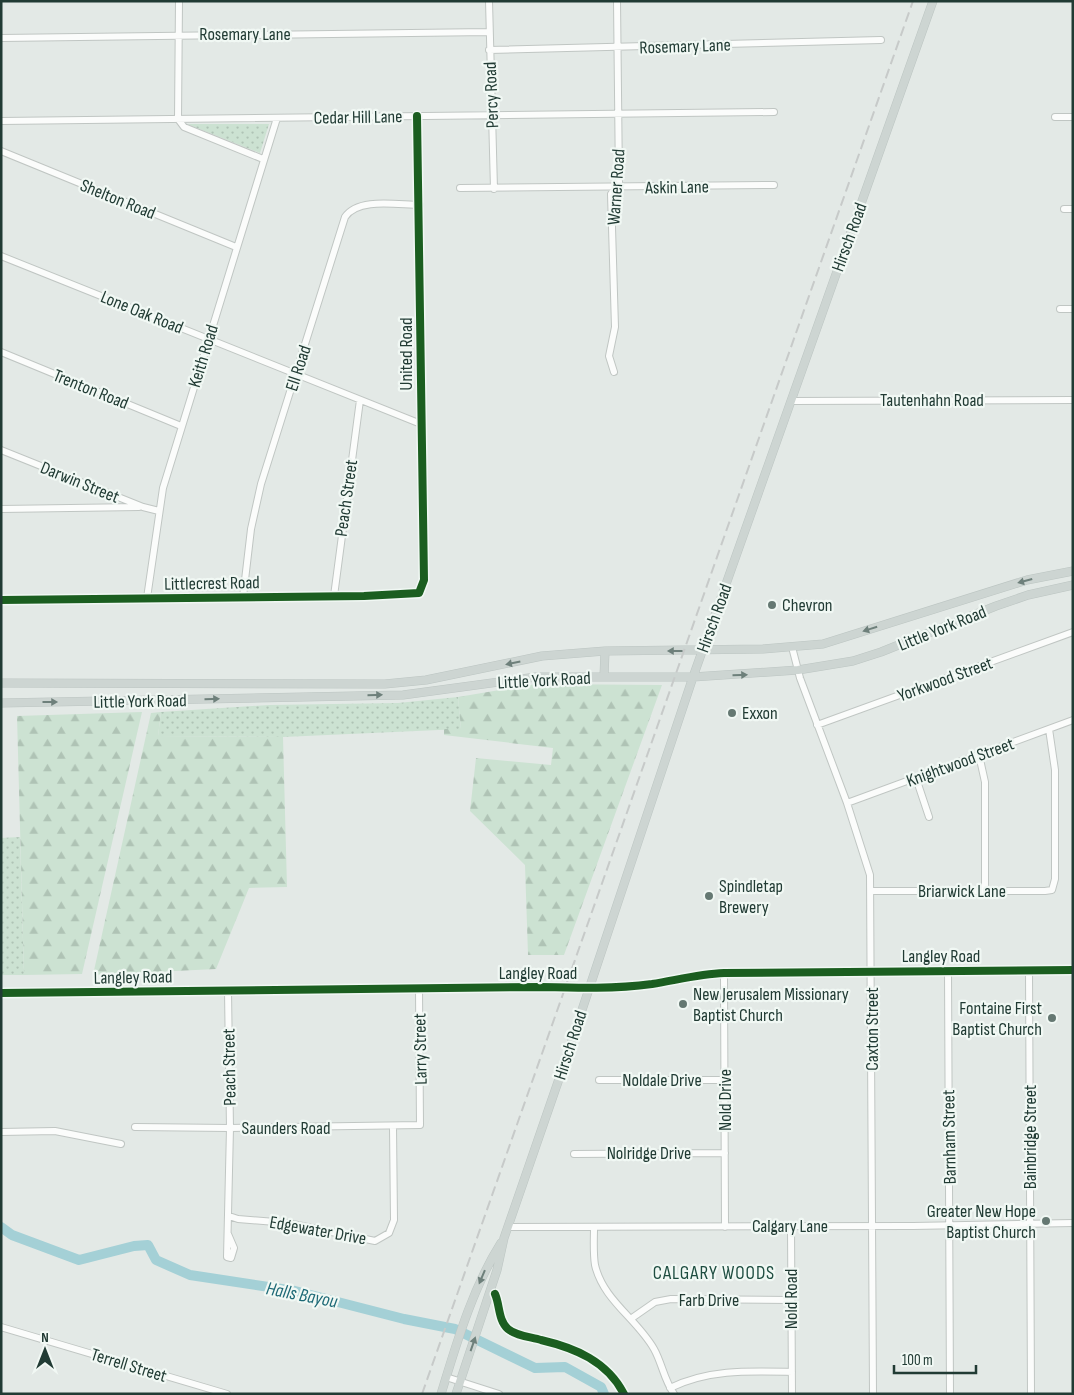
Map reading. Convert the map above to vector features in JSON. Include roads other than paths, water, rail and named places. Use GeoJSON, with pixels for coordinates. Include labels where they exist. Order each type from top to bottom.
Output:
{"type":"FeatureCollection","features":[{"type":"Feature","properties":{"kind":"main road","name":"Hirsch Road"},"geometry":{"type":"LineString","coordinates":[[456,1394],[498,1270],[504,1238],[693,677],[933,1]]}},
{"type":"Feature","properties":{"kind":"main road","name":"Little York Road"},"geometry":{"type":"LineString","coordinates":[[1,683],[385,684],[435,678],[542,656],[605,652],[702,651],[824,644],[1027,580],[1070,571]]}},
{"type":"Feature","properties":{"kind":"main road","name":"Little York Road"},"geometry":{"type":"LineString","coordinates":[[1,703],[403,695],[536,677],[693,677],[798,670],[853,661],[881,652],[996,606],[1036,593],[1073,585]]}},
{"type":"Feature","properties":{"kind":"main road"},"geometry":{"type":"LineString","coordinates":[[604,678],[605,652]]}},
{"type":"Feature","properties":{"kind":"main road","name":"Hirsch Road"},"geometry":{"type":"LineString","coordinates":[[441,1394],[451,1359],[488,1263],[504,1238]]}},
{"type":"Feature","properties":{"kind":"street"},"geometry":{"type":"LineString","coordinates":[[179,1],[178,119],[184,128],[263,159]]}},
{"type":"Feature","properties":{"kind":"street","name":"Percy Road"},"geometry":{"type":"LineString","coordinates":[[489,1],[494,189]]}},
{"type":"Feature","properties":{"kind":"street","name":"Warner Road"},"geometry":{"type":"LineString","coordinates":[[614,372],[609,356],[615,326],[611,194],[619,183],[617,1]]}},
{"type":"Feature","properties":{"kind":"street","name":"Rosemary Lane"},"geometry":{"type":"LineString","coordinates":[[1,38],[489,32]]}},
{"type":"Feature","properties":{"kind":"street","name":"Rosemary Lane"},"geometry":{"type":"LineString","coordinates":[[489,50],[882,40]]}},
{"type":"Feature","properties":{"kind":"street","name":"Cedar Hill Lane"},"geometry":{"type":"LineString","coordinates":[[1,121],[774,112]]}},
{"type":"Feature","properties":{"kind":"street","name":"United Road"},"geometry":{"type":"LineString","coordinates":[[417,116],[420,205],[424,584],[420,591]]}},
{"type":"Feature","properties":{"kind":"street"},"geometry":{"type":"LineString","coordinates":[[1055,117],[1073,117]]}},
{"type":"Feature","properties":{"kind":"street","name":"Keith Road"},"geometry":{"type":"LineString","coordinates":[[147,598],[159,511],[181,426],[277,118]]}},
{"type":"Feature","properties":{"kind":"street","name":"Shelton Road"},"geometry":{"type":"LineString","coordinates":[[1,151],[236,247]]}},
{"type":"Feature","properties":{"kind":"street","name":"Askin Lane"},"geometry":{"type":"LineString","coordinates":[[460,188],[774,185]]}},
{"type":"Feature","properties":{"kind":"street","name":"Ell Road"},"geometry":{"type":"LineString","coordinates":[[243,597],[251,529],[261,484],[281,416],[297,374],[348,213],[363,206],[420,205]]}},
{"type":"Feature","properties":{"kind":"street"},"geometry":{"type":"LineString","coordinates":[[1064,210],[1073,209]]}},
{"type":"Feature","properties":{"kind":"street","name":"Lone Oak Road"},"geometry":{"type":"LineString","coordinates":[[1,256],[421,424]]}},
{"type":"Feature","properties":{"kind":"street"},"geometry":{"type":"LineString","coordinates":[[1060,309],[1073,309]]}},
{"type":"Feature","properties":{"kind":"street","name":"Trenton Road"},"geometry":{"type":"LineString","coordinates":[[1,352],[181,426]]}},
{"type":"Feature","properties":{"kind":"street","name":"Peach Street"},"geometry":{"type":"LineString","coordinates":[[334,596],[360,400]]}},
{"type":"Feature","properties":{"kind":"street","name":"Tautenhahn Road"},"geometry":{"type":"LineString","coordinates":[[791,401],[1073,400]]}},
{"type":"Feature","properties":{"kind":"street","name":"Darwin Street"},"geometry":{"type":"LineString","coordinates":[[1,450],[143,507],[159,511]]}},
{"type":"Feature","properties":{"kind":"street"},"geometry":{"type":"LineString","coordinates":[[1,509],[143,507]]}},
{"type":"Feature","properties":{"kind":"street"},"geometry":{"type":"LineString","coordinates":[[1070,571],[1073,585]]}},
{"type":"Feature","properties":{"kind":"street","name":"Littlecrest Road"},"geometry":{"type":"LineString","coordinates":[[1,600],[406,595],[419,593],[420,591]]}},
{"type":"Feature","properties":{"kind":"street","name":"Yorkwood Street"},"geometry":{"type":"LineString","coordinates":[[817,725],[1073,632]]}},
{"type":"Feature","properties":{"kind":"street","name":"Caxton Street"},"geometry":{"type":"LineString","coordinates":[[792,647],[817,725],[868,861],[871,891],[872,971],[873,1394]]}},
{"type":"Feature","properties":{"kind":"street","name":"Knightwood Street"},"geometry":{"type":"LineString","coordinates":[[847,802],[1073,720]]}},
{"type":"Feature","properties":{"kind":"street","name":"Briarwick Lane"},"geometry":{"type":"LineString","coordinates":[[871,891],[1052,890],[1056,879],[1056,770],[1048,729]]}},
{"type":"Feature","properties":{"kind":"street"},"geometry":{"type":"LineString","coordinates":[[978,755],[986,782],[985,890]]}},
{"type":"Feature","properties":{"kind":"street"},"geometry":{"type":"LineString","coordinates":[[916,778],[930,817]]}},
{"type":"Feature","properties":{"kind":"street","name":"Langley Road"},"geometry":{"type":"LineString","coordinates":[[1,993],[589,988],[653,984],[698,974],[724,972],[1073,970]]}},
{"type":"Feature","properties":{"kind":"street","name":"Barnham Street"},"geometry":{"type":"LineString","coordinates":[[948,971],[950,1394]]}},
{"type":"Feature","properties":{"kind":"street","name":"Bainbridge Street"},"geometry":{"type":"LineString","coordinates":[[1029,971],[1031,1394]]}},
{"type":"Feature","properties":{"kind":"street","name":"Nold Drive"},"geometry":{"type":"LineString","coordinates":[[724,972],[725,1227]]}},
{"type":"Feature","properties":{"kind":"street","name":"Larry Street"},"geometry":{"type":"LineString","coordinates":[[419,989],[421,1109]]}},
{"type":"Feature","properties":{"kind":"street","name":"Peach Street"},"geometry":{"type":"LineString","coordinates":[[228,991],[230,1128],[228,1234]]}},
{"type":"Feature","properties":{"kind":"street","name":"Noldale Drive"},"geometry":{"type":"LineString","coordinates":[[600,1080],[725,1080]]}},
{"type":"Feature","properties":{"kind":"street","name":"Saunders Road"},"geometry":{"type":"LineString","coordinates":[[135,1127],[393,1127],[420,1125],[421,1109]]}},
{"type":"Feature","properties":{"kind":"street","name":"Edgewater Drive"},"geometry":{"type":"LineString","coordinates":[[229,1216],[238,1219],[288,1223],[375,1241],[389,1233],[394,1220],[393,1127]]}},
{"type":"Feature","properties":{"kind":"street"},"geometry":{"type":"LineString","coordinates":[[1,1132],[55,1131],[121,1144]]}},
{"type":"Feature","properties":{"kind":"street","name":"Nolridge Drive"},"geometry":{"type":"LineString","coordinates":[[574,1154],[725,1153]]}},
{"type":"Feature","properties":{"kind":"street","name":"Calgary Lane"},"geometry":{"type":"LineString","coordinates":[[508,1227],[872,1226],[1073,1223]]}},
{"type":"Feature","properties":{"kind":"street","name":"Nold Road"},"geometry":{"type":"LineString","coordinates":[[791,1226],[792,1372]]}},
{"type":"Feature","properties":{"kind":"street"},"geometry":{"type":"LineString","coordinates":[[594,1227],[595,1265],[602,1286],[611,1298],[632,1318],[655,1350],[672,1391],[693,1378],[719,1372],[792,1372],[792,1394]]}},
{"type":"Feature","properties":{"kind":"street","name":"Farb Drive"},"geometry":{"type":"LineString","coordinates":[[632,1318],[655,1302],[671,1299],[791,1300]]}},
{"type":"Feature","properties":{"kind":"street","name":"Terrell Street"},"geometry":{"type":"LineString","coordinates":[[1,1328],[227,1394]]}},
{"type":"Feature","properties":{"kind":"street"},"geometry":{"type":"LineString","coordinates":[[446,1378],[499,1394]]}},
{"type":"Feature","properties":{"kind":"waterway","name":"Halls Bayou"},"geometry":{"type":"LineString","coordinates":[[1,1227],[12,1235],[79,1260],[134,1246],[148,1245],[156,1260],[190,1275],[295,1291],[404,1319],[455,1329],[535,1368],[565,1367],[601,1387],[604,1394]]}},
{"type":"Feature","properties":{"kind":"railway"},"geometry":{"type":"LineString","coordinates":[[422,1394],[913,1]]}},
{"type":"Feature","properties":{"kind":"place","name":"Chevron"},"geometry":{"type":"Point","coordinates":[772,605]}},
{"type":"Feature","properties":{"kind":"place","name":"Exxon"},"geometry":{"type":"Point","coordinates":[732,713]}},
{"type":"Feature","properties":{"kind":"place","name":"Spindletap Brewery"},"geometry":{"type":"Point","coordinates":[709,896]}},
{"type":"Feature","properties":{"kind":"place","name":"New Jerusalem Missionary Baptist Church"},"geometry":{"type":"Point","coordinates":[683,1004]}},
{"type":"Feature","properties":{"kind":"place","name":"Fontaine First Baptist Church"},"geometry":{"type":"Point","coordinates":[1052,1018]}},
{"type":"Feature","properties":{"kind":"place","name":"Greater New Hope Baptist Church"},"geometry":{"type":"Point","coordinates":[1046,1221]}},
{"type":"Feature","properties":{"kind":"district","name":"CALGARY WOODS"},"geometry":{"type":"Point","coordinates":[714,1272]}}]}
